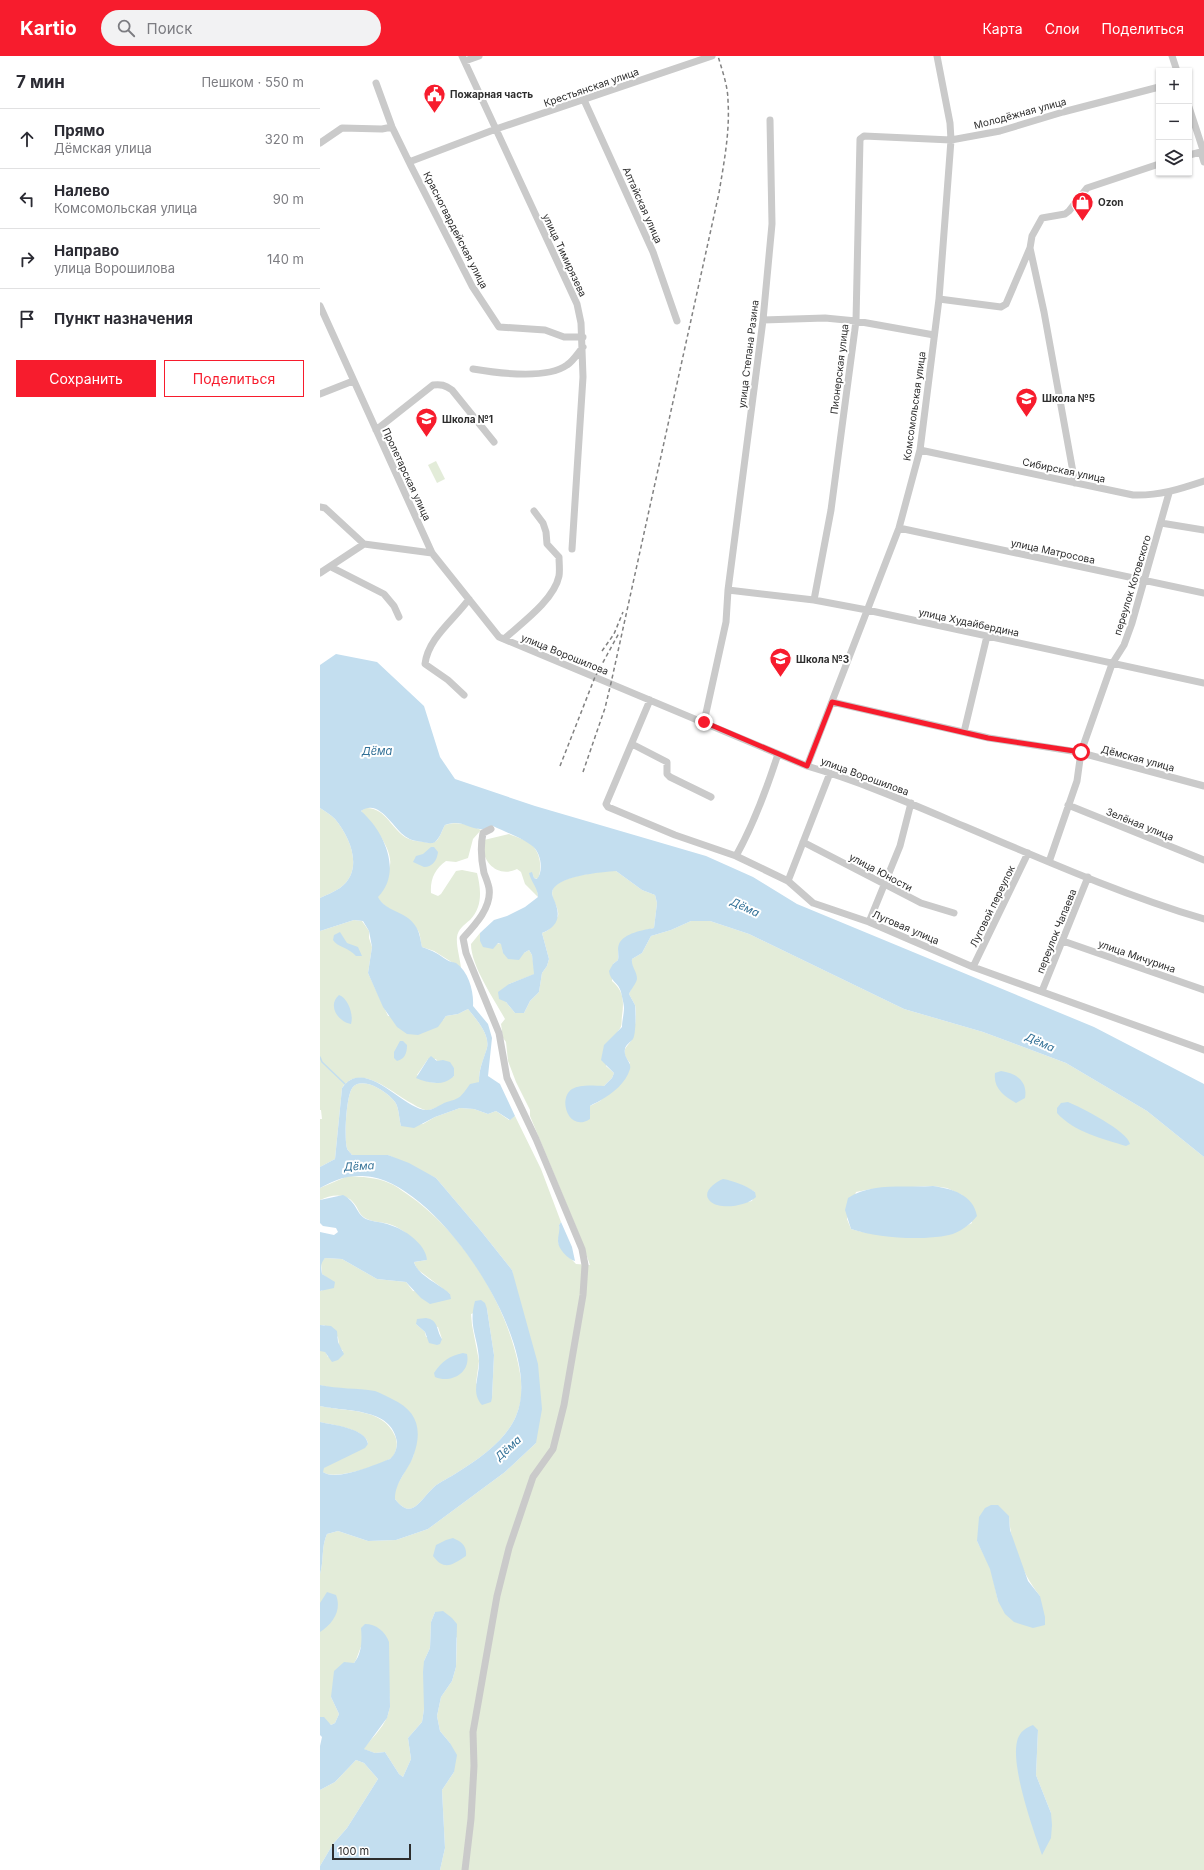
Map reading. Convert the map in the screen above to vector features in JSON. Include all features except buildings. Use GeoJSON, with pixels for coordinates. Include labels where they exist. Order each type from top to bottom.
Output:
{"type":"FeatureCollection","features":[{"type":"Feature","properties":{"kind":"street"},"geometry":{"type":"LineString","coordinates":[[464,59],[479,56]]}},
{"type":"Feature","properties":{"kind":"street","name":"Комсомольская улица"},"geometry":{"type":"LineString","coordinates":[[807,766],[899,528],[920,450],[939,299],[951,140],[950,123],[937,56]]}},
{"type":"Feature","properties":{"kind":"street"},"geometry":{"type":"LineString","coordinates":[[1172,56],[1176,68]]}},
{"type":"Feature","properties":{"kind":"street","name":"Крестьянская улица"},"geometry":{"type":"LineString","coordinates":[[409,162],[496,129],[708,57]]}},
{"type":"Feature","properties":{"kind":"street","name":"улица Тимирязева"},"geometry":{"type":"LineString","coordinates":[[464,59],[577,304],[583,337],[583,377],[572,549]]}},
{"type":"Feature","properties":{"kind":"street","name":"Красногвардейская улица"},"geometry":{"type":"LineString","coordinates":[[376,83],[392,127],[472,286],[500,327],[546,330],[564,337],[583,337]]}},
{"type":"Feature","properties":{"kind":"street","name":"Молодёжная улица"},"geometry":{"type":"LineString","coordinates":[[860,139],[864,136],[951,140],[1000,131],[1063,112],[1156,88]]}},
{"type":"Feature","properties":{"kind":"street","name":"Алтайская улица"},"geometry":{"type":"LineString","coordinates":[[584,100],[653,252],[678,321]]}},
{"type":"Feature","properties":{"kind":"street"},"geometry":{"type":"LineString","coordinates":[[1192,116],[1203,150],[1204,162]]}},
{"type":"Feature","properties":{"kind":"street","name":"улица Степана Разина"},"geometry":{"type":"LineString","coordinates":[[704,722],[726,622],[728,590],[763,320],[772,224],[770,120]]}},
{"type":"Feature","properties":{"kind":"street"},"geometry":{"type":"LineString","coordinates":[[320,143],[342,128],[382,129],[392,127]]}},
{"type":"Feature","properties":{"kind":"street","name":"Пионерская улица"},"geometry":{"type":"LineString","coordinates":[[814,600],[831,510],[856,321],[860,139]]}},
{"type":"Feature","properties":{"kind":"street"},"geometry":{"type":"LineString","coordinates":[[1192,154],[1203,150]]}},
{"type":"Feature","properties":{"kind":"street"},"geometry":{"type":"LineString","coordinates":[[939,299],[1001,307],[1006,304],[1030,248],[1032,236],[1042,218],[1065,214],[1087,188],[1156,165]]}},
{"type":"Feature","properties":{"kind":"street"},"geometry":{"type":"LineString","coordinates":[[1030,248],[1044,312],[1075,483]]}},
{"type":"Feature","properties":{"kind":"street","name":"Пролетарская улица"},"geometry":{"type":"LineString","coordinates":[[320,306],[432,553],[469,600],[502,638]]}},
{"type":"Feature","properties":{"kind":"street"},"geometry":{"type":"LineString","coordinates":[[763,320],[825,318],[856,321],[934,335]]}},
{"type":"Feature","properties":{"kind":"street"},"geometry":{"type":"LineString","coordinates":[[473,369],[504,374],[549,372],[567,366],[583,347]]}},
{"type":"Feature","properties":{"kind":"street"},"geometry":{"type":"LineString","coordinates":[[320,394],[353,381]]}},
{"type":"Feature","properties":{"kind":"street"},"geometry":{"type":"LineString","coordinates":[[376,430],[432,385],[439,384],[445,385],[452,390],[494,442]]}},
{"type":"Feature","properties":{"kind":"street","name":"Сибирская улица"},"geometry":{"type":"LineString","coordinates":[[920,450],[1133,495],[1169,493],[1204,481]]}},
{"type":"Feature","properties":{"kind":"street","name":"переулок Котовского"},"geometry":{"type":"LineString","coordinates":[[1049,862],[1077,781],[1081,752],[1112,664],[1124,645],[1145,581],[1169,493]]}},
{"type":"Feature","properties":{"kind":"street"},"geometry":{"type":"LineString","coordinates":[[320,507],[326,508],[364,544],[432,553]]}},
{"type":"Feature","properties":{"kind":"street"},"geometry":{"type":"LineString","coordinates":[[502,638],[549,597],[560,575],[559,557],[546,544],[546,532],[543,524],[534,511]]}},
{"type":"Feature","properties":{"kind":"street"},"geometry":{"type":"LineString","coordinates":[[1160,523],[1204,530]]}},
{"type":"Feature","properties":{"kind":"street","name":"улица Матросова"},"geometry":{"type":"LineString","coordinates":[[899,528],[1204,593]]}},
{"type":"Feature","properties":{"kind":"street"},"geometry":{"type":"LineString","coordinates":[[320,573],[364,544]]}},
{"type":"Feature","properties":{"kind":"street"},"geometry":{"type":"LineString","coordinates":[[331,566],[384,594],[394,606],[399,617]]}},
{"type":"Feature","properties":{"kind":"street","name":"улица Худайбердина"},"geometry":{"type":"LineString","coordinates":[[728,590],[814,600],[867,610],[1112,664],[1204,682]]}},
{"type":"Feature","properties":{"kind":"street"},"geometry":{"type":"LineString","coordinates":[[464,695],[448,680],[425,664],[426,653],[444,628],[461,611],[469,600]]}},
{"type":"Feature","properties":{"kind":"street"},"geometry":{"type":"LineString","coordinates":[[964,732],[987,636]]}},
{"type":"Feature","properties":{"kind":"street","name":"улица Ворошилова"},"geometry":{"type":"LineString","coordinates":[[502,638],[807,766],[911,803],[1049,862],[1167,908],[1204,919]]}},
{"type":"Feature","properties":{"kind":"street"},"geometry":{"type":"LineString","coordinates":[[650,700],[632,744],[666,762],[667,774],[670,777],[711,797]]}},
{"type":"Feature","properties":{"kind":"street","name":"Дёмская улица"},"geometry":{"type":"LineString","coordinates":[[832,702],[964,732],[1081,752],[1204,786]]}},
{"type":"Feature","properties":{"kind":"street","name":"Луговая улица"},"geometry":{"type":"LineString","coordinates":[[632,744],[606,804],[608,807],[675,834],[736,856],[788,881],[813,903],[869,922],[973,967],[1204,1050]]}},
{"type":"Feature","properties":{"kind":"street"},"geometry":{"type":"LineString","coordinates":[[736,856],[746,838],[770,779],[778,754]]}},
{"type":"Feature","properties":{"kind":"street"},"geometry":{"type":"LineString","coordinates":[[788,881],[830,773]]}},
{"type":"Feature","properties":{"kind":"street"},"geometry":{"type":"LineString","coordinates":[[869,922],[900,846],[911,803]]}},
{"type":"Feature","properties":{"kind":"street","name":"Зелёная улица"},"geometry":{"type":"LineString","coordinates":[[1068,805],[1204,860]]}},
{"type":"Feature","properties":{"kind":"street"},"geometry":{"type":"LineString","coordinates":[[465,1870],[471,1819],[474,1766],[473,1732],[497,1596],[510,1548],[533,1477],[553,1448],[564,1405],[584,1295],[585,1265],[582,1249],[536,1139],[507,1078],[498,1033],[466,953],[463,938],[485,910],[489,888],[484,871],[480,847],[483,833],[491,829]]}},
{"type":"Feature","properties":{"kind":"street","name":"улица Юности"},"geometry":{"type":"LineString","coordinates":[[803,842],[920,904],[954,913]]}},
{"type":"Feature","properties":{"kind":"street","name":"Луговой переулок"},"geometry":{"type":"LineString","coordinates":[[973,967],[1028,853]]}},
{"type":"Feature","properties":{"kind":"street","name":"переулок Чапаева"},"geometry":{"type":"LineString","coordinates":[[1042,991],[1088,877]]}},
{"type":"Feature","properties":{"kind":"street","name":"улица Мичурина"},"geometry":{"type":"LineString","coordinates":[[1063,941],[1204,990]]}},
{"type":"Feature","properties":{"kind":"green space"},"geometry":{"type":"Polygon","coordinates":[[[436,461],[445,479],[437,483],[428,465],[436,461]]]}},
{"type":"Feature","properties":{"kind":"green space"},"geometry":{"type":"Polygon","coordinates":[[[320,808],[335,819],[346,835],[350,845],[353,864],[352,873],[347,881],[340,888],[320,898],[320,808]]]}},
{"type":"Feature","properties":{"kind":"green space"},"geometry":{"type":"Polygon","coordinates":[[[365,808],[379,811],[398,831],[414,841],[432,843],[439,838],[445,825],[454,823],[463,824],[481,830],[473,839],[468,858],[456,862],[446,861],[436,871],[431,883],[431,893],[438,896],[441,894],[456,871],[462,870],[477,873],[480,891],[479,904],[474,915],[460,929],[457,937],[461,968],[434,951],[422,947],[419,933],[413,924],[386,906],[377,897],[389,869],[390,858],[385,844],[361,811],[365,808]]]}},
{"type":"Feature","properties":{"kind":"green space"},"geometry":{"type":"Polygon","coordinates":[[[509,834],[530,843],[539,857],[540,871],[538,879],[534,878],[532,872],[538,897],[525,884],[521,872],[517,869],[503,872],[491,866],[487,861],[483,847],[484,840],[509,834]]]}},
{"type":"Feature","properties":{"kind":"green space"},"geometry":{"type":"Polygon","coordinates":[[[604,871],[616,871],[642,890],[655,895],[657,903],[654,928],[635,933],[618,951],[618,960],[613,964],[612,981],[619,989],[623,1001],[622,1024],[618,1031],[606,1066],[614,1073],[612,1078],[604,1086],[584,1086],[590,1114],[590,1106],[600,1101],[630,1063],[626,1058],[625,1050],[632,1040],[636,1020],[635,1005],[629,994],[632,987],[632,959],[642,953],[651,936],[671,930],[691,921],[710,921],[749,934],[904,1009],[983,1032],[1066,1063],[1147,1111],[1204,1157],[1204,1870],[440,1870],[445,1848],[442,1790],[454,1772],[450,1743],[440,1731],[437,1716],[441,1697],[452,1681],[456,1667],[457,1638],[435,1612],[431,1622],[430,1648],[424,1661],[424,1709],[422,1722],[408,1738],[411,1759],[403,1777],[399,1774],[385,1752],[375,1753],[363,1749],[385,1721],[390,1707],[390,1697],[384,1677],[363,1641],[356,1660],[331,1697],[339,1714],[335,1723],[331,1725],[320,1717],[320,1574],[324,1544],[327,1534],[338,1531],[368,1541],[396,1540],[428,1529],[505,1472],[536,1443],[512,1270],[436,1178],[388,1155],[352,1155],[347,1149],[346,1143],[346,1117],[351,1091],[357,1084],[363,1083],[369,1084],[387,1094],[396,1104],[401,1126],[423,1124],[435,1117],[460,1108],[474,1109],[488,1114],[496,1111],[509,1120],[515,1116],[541,1169],[561,1222],[559,1225],[560,1233],[558,1242],[560,1247],[576,1264],[590,1265],[579,1234],[530,1116],[530,1110],[516,1082],[508,1061],[506,1042],[503,1038],[501,1024],[505,1019],[479,972],[472,953],[471,944],[480,933],[480,941],[502,944],[503,953],[524,953],[529,950],[532,955],[535,974],[509,984],[506,1002],[515,1013],[524,1013],[530,1001],[539,992],[542,973],[547,966],[549,959],[542,933],[550,929],[558,916],[558,909],[552,896],[553,889],[562,881],[569,878],[604,871]],[[742,1185],[726,1206],[752,1201],[755,1192],[742,1185]],[[933,1186],[871,1189],[856,1192],[847,1219],[851,1229],[865,1233],[893,1235],[964,1227],[972,1223],[962,1195],[947,1188],[933,1186]],[[1009,1516],[977,1541],[991,1569],[998,1601],[1040,1596],[1028,1579],[1018,1559],[1012,1537],[1009,1516]],[[1038,1730],[1019,1737],[1051,1838],[1051,1813],[1036,1775],[1038,1730]]]}},
{"type":"Feature","properties":{"kind":"green space"},"geometry":{"type":"Polygon","coordinates":[[[354,920],[362,921],[369,931],[369,938],[372,947],[368,973],[388,1016],[443,1020],[446,1016],[458,1014],[468,1009],[482,1027],[486,1037],[487,1048],[480,1068],[479,1082],[460,1098],[429,1110],[418,1107],[376,1082],[358,1078],[349,1081],[342,1088],[335,1159],[320,1167],[320,1119],[322,1119],[320,1110],[320,931],[354,920]],[[428,1059],[417,1075],[426,1081],[435,1083],[444,1081],[454,1076],[454,1068],[437,1061],[436,1059],[428,1059]]]}},
{"type":"Feature","properties":{"kind":"green space"},"geometry":{"type":"Polygon","coordinates":[[[348,1176],[374,1178],[396,1186],[427,1209],[445,1227],[478,1268],[502,1315],[518,1363],[522,1390],[519,1409],[512,1425],[492,1448],[466,1467],[442,1481],[411,1509],[401,1505],[395,1499],[395,1489],[413,1457],[417,1439],[359,1389],[336,1389],[320,1385],[320,1351],[325,1351],[328,1357],[343,1351],[339,1346],[338,1337],[324,1325],[320,1325],[320,1291],[322,1291],[326,1277],[322,1274],[321,1262],[325,1258],[342,1259],[377,1279],[406,1282],[413,1291],[450,1294],[417,1269],[414,1262],[427,1260],[416,1243],[407,1234],[389,1224],[365,1218],[353,1201],[344,1196],[330,1196],[320,1200],[320,1188],[348,1176]],[[487,1309],[471,1314],[479,1361],[476,1383],[492,1398],[494,1355],[487,1309]],[[416,1324],[425,1332],[426,1337],[442,1339],[438,1327],[416,1324]]]}},
{"type":"Feature","properties":{"kind":"green space"},"geometry":{"type":"Polygon","coordinates":[[[320,1406],[362,1412],[373,1415],[382,1420],[389,1427],[397,1441],[397,1446],[393,1457],[369,1468],[358,1471],[337,1475],[323,1472],[323,1468],[368,1444],[366,1439],[356,1431],[320,1422],[320,1406]]]}},
{"type":"Feature","properties":{"kind":"green space"},"geometry":{"type":"Polygon","coordinates":[[[356,1760],[364,1763],[378,1779],[347,1828],[333,1844],[320,1866],[320,1790],[335,1782],[356,1760]]]}},
{"type":"Feature","properties":{"kind":"water","name":"Дёма"},"geometry":{"type":"Polygon","coordinates":[[[336,654],[377,662],[424,706],[440,757],[455,779],[535,806],[706,856],[753,877],[797,904],[1094,1027],[1204,1084],[1204,1157],[1147,1111],[1066,1063],[983,1032],[904,1009],[749,934],[710,921],[691,921],[671,930],[651,936],[642,953],[632,959],[632,964],[637,979],[629,994],[635,1005],[636,1017],[633,1039],[625,1049],[626,1057],[630,1064],[630,1069],[625,1079],[614,1091],[590,1106],[590,1119],[583,1122],[576,1122],[571,1118],[566,1107],[568,1094],[572,1089],[579,1086],[604,1086],[612,1078],[614,1073],[601,1060],[604,1045],[622,1027],[624,1008],[620,989],[611,977],[609,971],[613,964],[618,960],[618,946],[621,940],[634,933],[654,928],[657,903],[655,895],[642,890],[616,871],[580,876],[569,879],[555,887],[552,896],[556,903],[558,915],[553,926],[542,933],[549,959],[547,966],[542,973],[539,992],[530,1001],[524,1013],[515,1013],[506,1002],[499,999],[498,992],[509,984],[534,974],[532,955],[529,950],[524,953],[519,960],[508,959],[503,953],[501,944],[498,943],[493,949],[483,947],[480,941],[480,933],[494,920],[507,916],[525,907],[538,897],[529,873],[532,872],[534,878],[537,879],[541,866],[539,856],[534,848],[522,840],[493,826],[482,829],[460,823],[445,825],[434,843],[415,841],[403,834],[381,812],[374,808],[368,808],[361,811],[377,829],[388,852],[390,864],[389,876],[385,887],[378,897],[386,906],[406,916],[414,924],[419,932],[422,947],[436,953],[448,961],[456,963],[461,967],[470,983],[473,995],[473,1006],[488,1024],[492,1038],[488,1076],[500,1084],[515,1116],[510,1120],[496,1111],[488,1114],[474,1109],[460,1108],[435,1117],[414,1128],[401,1126],[397,1107],[392,1098],[369,1084],[357,1084],[351,1091],[347,1107],[347,1149],[352,1155],[388,1155],[409,1163],[436,1178],[512,1270],[538,1364],[542,1409],[536,1443],[505,1472],[428,1529],[396,1540],[368,1541],[338,1531],[327,1534],[324,1544],[320,1574],[320,1422],[355,1431],[366,1439],[368,1444],[365,1448],[324,1468],[323,1472],[329,1475],[346,1474],[390,1459],[397,1447],[397,1442],[393,1431],[386,1422],[377,1417],[366,1413],[320,1406],[320,1385],[375,1391],[408,1409],[416,1422],[418,1438],[411,1462],[397,1487],[395,1499],[401,1505],[411,1509],[442,1481],[475,1461],[499,1441],[512,1425],[516,1416],[521,1387],[516,1352],[502,1314],[482,1276],[456,1240],[428,1210],[400,1188],[372,1177],[357,1176],[345,1178],[320,1188],[320,1167],[335,1159],[342,1088],[351,1079],[362,1078],[373,1080],[417,1108],[427,1110],[432,1109],[457,1098],[462,1095],[470,1084],[479,1082],[480,1069],[487,1048],[486,1037],[482,1027],[468,1009],[458,1014],[446,1016],[438,1027],[418,1035],[407,1034],[397,1027],[383,1007],[368,973],[372,947],[369,931],[363,921],[354,920],[320,931],[320,898],[340,888],[347,881],[352,873],[353,864],[350,845],[346,835],[335,819],[320,808],[320,665],[336,654]]]}},
{"type":"Feature","properties":{"kind":"water"},"geometry":{"type":"Polygon","coordinates":[[[431,847],[434,847],[438,852],[436,860],[430,866],[424,867],[413,862],[416,856],[423,854],[431,847]]]}},
{"type":"Feature","properties":{"kind":"water"},"geometry":{"type":"Polygon","coordinates":[[[340,932],[347,943],[358,947],[362,956],[356,956],[333,940],[334,935],[340,932]]]}},
{"type":"Feature","properties":{"kind":"water"},"geometry":{"type":"Polygon","coordinates":[[[339,995],[348,1003],[350,1007],[352,1016],[351,1024],[346,1023],[338,1017],[334,1008],[334,1003],[339,995]]]}},
{"type":"Feature","properties":{"kind":"water"},"geometry":{"type":"Polygon","coordinates":[[[400,1041],[403,1041],[407,1045],[407,1051],[404,1057],[397,1061],[394,1058],[394,1052],[400,1041]]]}},
{"type":"Feature","properties":{"kind":"water"},"geometry":{"type":"Polygon","coordinates":[[[431,1056],[437,1061],[443,1060],[450,1062],[454,1068],[454,1076],[445,1082],[440,1083],[416,1078],[431,1056]]]}},
{"type":"Feature","properties":{"kind":"water"},"geometry":{"type":"Polygon","coordinates":[[[1001,1071],[1012,1074],[1020,1079],[1025,1087],[1025,1098],[1016,1103],[1000,1091],[996,1083],[995,1073],[1001,1071]]]}},
{"type":"Feature","properties":{"kind":"water"},"geometry":{"type":"Polygon","coordinates":[[[1068,1102],[1113,1126],[1127,1139],[1130,1144],[1126,1146],[1108,1141],[1080,1130],[1064,1120],[1057,1113],[1057,1108],[1061,1103],[1068,1102]]]}},
{"type":"Feature","properties":{"kind":"water"},"geometry":{"type":"Polygon","coordinates":[[[723,1179],[747,1187],[755,1192],[756,1197],[747,1203],[734,1206],[721,1206],[711,1202],[707,1195],[710,1188],[723,1179]]]}},
{"type":"Feature","properties":{"kind":"water"},"geometry":{"type":"Polygon","coordinates":[[[933,1186],[961,1194],[971,1202],[977,1216],[961,1230],[949,1235],[938,1237],[900,1238],[874,1235],[851,1229],[845,1210],[848,1198],[857,1193],[878,1188],[933,1186]]]}},
{"type":"Feature","properties":{"kind":"water"},"geometry":{"type":"Polygon","coordinates":[[[343,1195],[354,1204],[360,1214],[366,1219],[396,1227],[419,1243],[426,1254],[427,1260],[414,1262],[416,1267],[425,1276],[446,1290],[450,1294],[451,1299],[430,1304],[421,1298],[406,1282],[377,1279],[342,1259],[325,1258],[323,1260],[321,1266],[322,1274],[335,1282],[334,1288],[320,1291],[320,1232],[334,1235],[338,1232],[336,1228],[323,1226],[320,1223],[320,1200],[343,1195]]]}},
{"type":"Feature","properties":{"kind":"water"},"geometry":{"type":"Polygon","coordinates":[[[561,1222],[572,1247],[575,1261],[564,1253],[558,1244],[559,1225],[561,1222]]]}},
{"type":"Feature","properties":{"kind":"water"},"geometry":{"type":"Polygon","coordinates":[[[481,1300],[485,1303],[487,1309],[494,1355],[492,1398],[491,1402],[482,1405],[478,1400],[476,1389],[479,1360],[473,1325],[473,1310],[475,1301],[481,1300]]]}},
{"type":"Feature","properties":{"kind":"water"},"geometry":{"type":"Polygon","coordinates":[[[426,1318],[433,1321],[437,1326],[442,1339],[440,1344],[437,1345],[429,1343],[425,1332],[416,1324],[417,1319],[426,1318]]]}},
{"type":"Feature","properties":{"kind":"water"},"geometry":{"type":"Polygon","coordinates":[[[320,1325],[331,1326],[337,1331],[338,1342],[344,1354],[338,1360],[332,1362],[325,1352],[320,1351],[320,1325]]]}},
{"type":"Feature","properties":{"kind":"water"},"geometry":{"type":"Polygon","coordinates":[[[463,1353],[467,1354],[467,1361],[466,1367],[463,1371],[453,1378],[441,1379],[435,1377],[434,1373],[443,1362],[450,1357],[463,1353]]]}},
{"type":"Feature","properties":{"kind":"water"},"geometry":{"type":"Polygon","coordinates":[[[991,1505],[998,1505],[1009,1516],[1010,1530],[1028,1581],[1040,1596],[1045,1617],[1045,1625],[1033,1628],[1014,1622],[1005,1614],[998,1601],[990,1569],[977,1541],[979,1517],[985,1508],[991,1505]]]}},
{"type":"Feature","properties":{"kind":"water"},"geometry":{"type":"Polygon","coordinates":[[[453,1538],[463,1545],[466,1550],[466,1556],[453,1564],[441,1564],[433,1556],[436,1545],[453,1538]]]}},
{"type":"Feature","properties":{"kind":"water"},"geometry":{"type":"Polygon","coordinates":[[[327,1592],[336,1595],[338,1606],[332,1621],[320,1632],[320,1603],[327,1592]]]}},
{"type":"Feature","properties":{"kind":"water"},"geometry":{"type":"Polygon","coordinates":[[[443,1611],[457,1624],[456,1667],[452,1681],[441,1697],[437,1716],[440,1731],[450,1743],[457,1755],[454,1772],[442,1790],[445,1848],[440,1870],[320,1870],[320,1866],[333,1844],[347,1828],[378,1779],[364,1763],[356,1760],[335,1782],[320,1790],[320,1746],[322,1737],[320,1735],[320,1717],[324,1717],[331,1725],[335,1723],[339,1714],[331,1697],[334,1671],[344,1662],[354,1663],[357,1659],[361,1646],[361,1628],[365,1624],[373,1625],[380,1629],[385,1635],[389,1642],[390,1707],[387,1718],[364,1749],[375,1753],[385,1752],[399,1774],[403,1777],[411,1759],[408,1738],[422,1722],[424,1709],[423,1672],[424,1661],[430,1648],[431,1622],[435,1612],[443,1611]]]}},
{"type":"Feature","properties":{"kind":"water"},"geometry":{"type":"Polygon","coordinates":[[[1033,1725],[1038,1730],[1036,1775],[1051,1813],[1052,1825],[1051,1838],[1042,1855],[1023,1795],[1016,1761],[1016,1746],[1019,1736],[1023,1730],[1033,1725]]]}},
{"type":"Feature","properties":{"kind":"waterway"},"geometry":{"type":"LineString","coordinates":[[320,1057],[322,1062],[345,1084]]}},
{"type":"Feature","properties":{"kind":"railway"},"geometry":{"type":"LineString","coordinates":[[583,772],[605,708],[611,683],[719,193],[726,147],[728,95],[718,56]]}},
{"type":"Feature","properties":{"kind":"railway"},"geometry":{"type":"LineString","coordinates":[[602,651],[614,634],[623,612]]}},
{"type":"Feature","properties":{"kind":"railway"},"geometry":{"type":"LineString","coordinates":[[560,766],[595,677],[619,633]]}},
{"type":"Feature","properties":{"kind":"place","name":"Пожарная часть"},"geometry":{"type":"Point","coordinates":[434,114]}},
{"type":"Feature","properties":{"kind":"place","name":"Ozon"},"geometry":{"type":"Point","coordinates":[1083,222]}},
{"type":"Feature","properties":{"kind":"place","name":"Школа №5"},"geometry":{"type":"Point","coordinates":[1026,418]}},
{"type":"Feature","properties":{"kind":"place","name":"Школа №1"},"geometry":{"type":"Point","coordinates":[427,438]}},
{"type":"Feature","properties":{"kind":"place","name":"Школа №3"},"geometry":{"type":"Point","coordinates":[781,678]}},
{"type":"Feature","properties":{"kind":"route"},"geometry":{"type":"LineString","coordinates":[[704,722],[807,766],[832,702],[988,738],[1081,752]]}}]}
